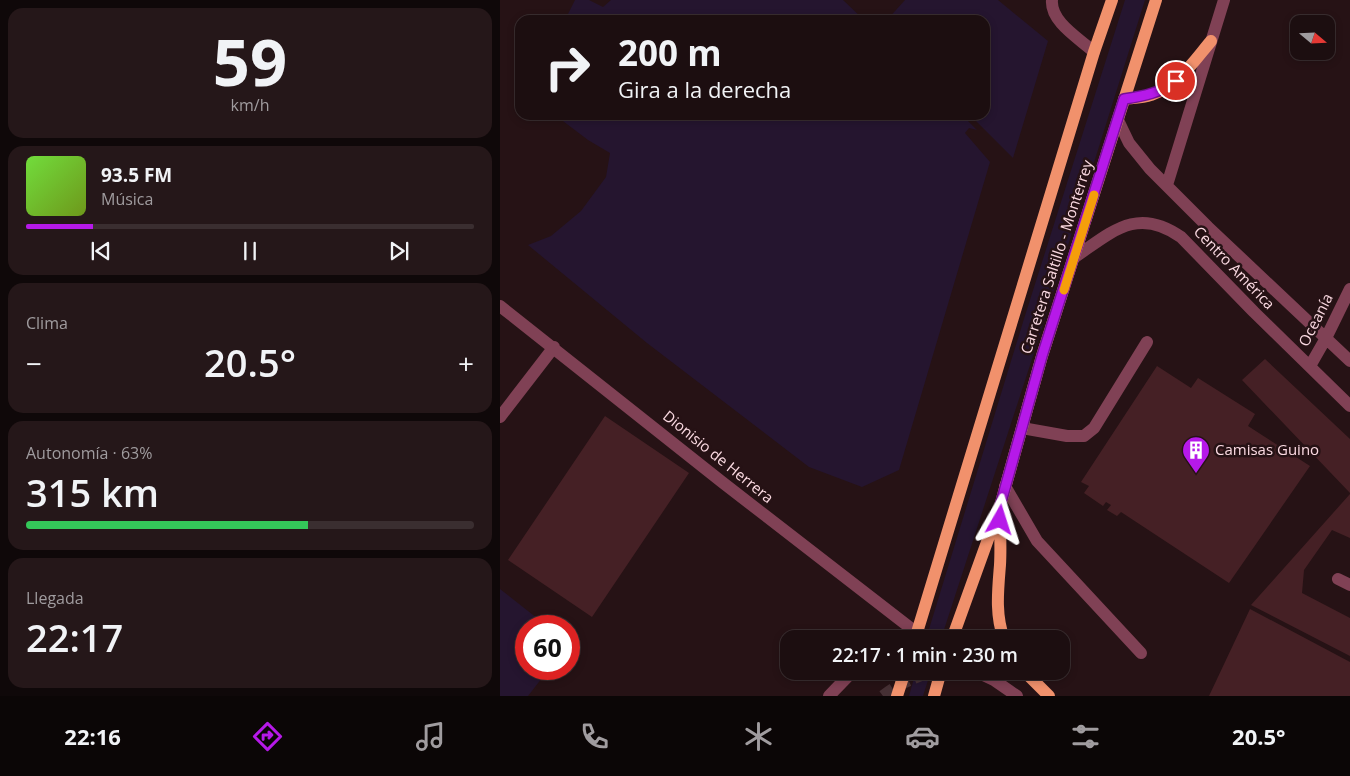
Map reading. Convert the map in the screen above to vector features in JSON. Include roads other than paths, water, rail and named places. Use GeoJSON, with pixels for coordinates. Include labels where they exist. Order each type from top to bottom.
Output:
{"type":"FeatureCollection","features":[{"type":"Feature","properties":{"kind":"main road","name":"Carretera Saltillo - Monterrey"},"geometry":{"type":"LineString","coordinates":[[918,630],[1094,52],[1112,0]]}},
{"type":"Feature","properties":{"kind":"main road","name":"Carretera Saltillo - Monterrey"},"geometry":{"type":"LineString","coordinates":[[955,630],[1000,506],[1042,356],[1156,0]]}},
{"type":"Feature","properties":{"kind":"main road"},"geometry":{"type":"LineString","coordinates":[[1124,99],[1150,95],[1166,89],[1176,81],[1211,41]]}},
{"type":"Feature","properties":{"kind":"main road"},"geometry":{"type":"LineString","coordinates":[[1000,506],[997,602],[1002,630]]}},
{"type":"Feature","properties":{"kind":"main road"},"geometry":{"type":"LineString","coordinates":[[897,696],[902,680]]}},
{"type":"Feature","properties":{"kind":"main road"},"geometry":{"type":"LineString","coordinates":[[934,696],[938,680]]}},
{"type":"Feature","properties":{"kind":"main road"},"geometry":{"type":"LineString","coordinates":[[1033,680],[1049,696]]}},
{"type":"Feature","properties":{"kind":"street"},"geometry":{"type":"LineString","coordinates":[[1052,0],[1051,5],[1057,18],[1094,52]]}},
{"type":"Feature","properties":{"kind":"street"},"geometry":{"type":"LineString","coordinates":[[1167,185],[1224,0]]}},
{"type":"Feature","properties":{"kind":"street","name":"Centro América"},"geometry":{"type":"LineString","coordinates":[[1118,120],[1139,156],[1208,227],[1350,361]]}},
{"type":"Feature","properties":{"kind":"street","name":"Centro América"},"geometry":{"type":"LineString","coordinates":[[1075,257],[1118,229],[1132,224],[1145,222],[1169,228],[1181,236],[1254,312],[1350,406]]}},
{"type":"Feature","properties":{"kind":"street","name":"Oceanía"},"geometry":{"type":"LineString","coordinates":[[1310,366],[1350,289]]}},
{"type":"Feature","properties":{"kind":"street","name":"Dionisio de Herrera"},"geometry":{"type":"LineString","coordinates":[[500,306],[908,630]]}},
{"type":"Feature","properties":{"kind":"street"},"geometry":{"type":"LineString","coordinates":[[1022,428],[1067,436],[1084,436],[1094,428],[1147,342]]}},
{"type":"Feature","properties":{"kind":"street"},"geometry":{"type":"LineString","coordinates":[[500,417],[554,348]]}},
{"type":"Feature","properties":{"kind":"street"},"geometry":{"type":"LineString","coordinates":[[1005,486],[1038,541],[1141,653]]}},
{"type":"Feature","properties":{"kind":"street"},"geometry":{"type":"LineString","coordinates":[[1338,579],[1350,585]]}},
{"type":"Feature","properties":{"kind":"street"},"geometry":{"type":"LineString","coordinates":[[829,696],[844,680]]}},
{"type":"Feature","properties":{"kind":"street"},"geometry":{"type":"LineString","coordinates":[[994,680],[1017,696]]}},
{"type":"Feature","properties":{"kind":"tunnel"},"geometry":{"type":"LineString","coordinates":[[883,696],[909,680]]}},
{"type":"Feature","properties":{"kind":"place","name":"Camisas Guino"},"geometry":{"type":"Point","coordinates":[1196,474]}}]}
